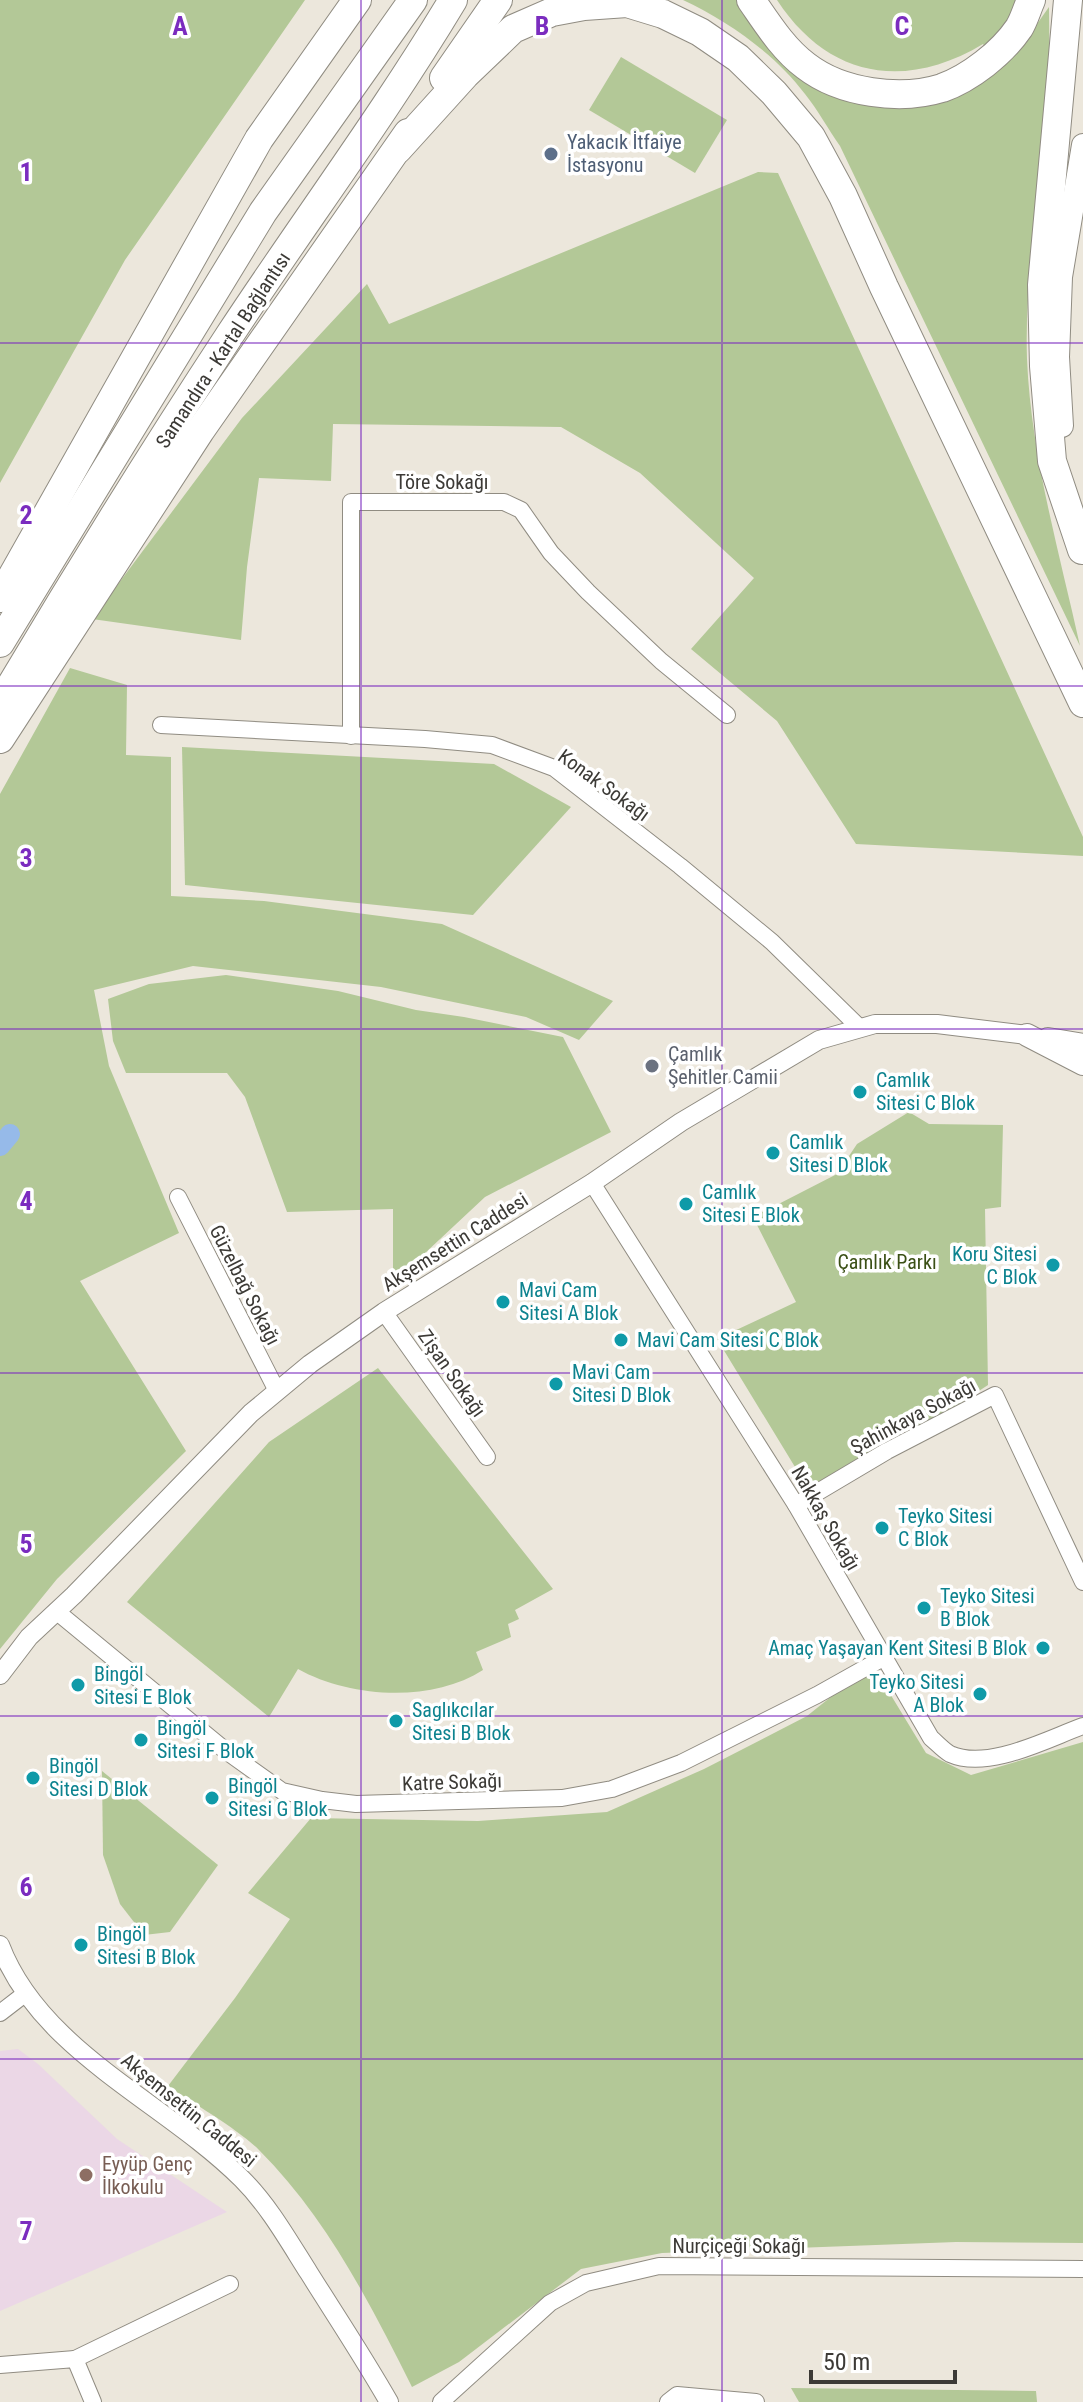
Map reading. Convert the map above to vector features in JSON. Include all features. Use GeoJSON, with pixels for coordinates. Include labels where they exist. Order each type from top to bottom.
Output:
{"type":"FeatureCollection","features":[{"type":"Feature","properties":{"kind":"highway"},"geometry":{"type":"LineString","coordinates":[[0,598],[259,139],[357,0]]}},
{"type":"Feature","properties":{"kind":"highway","name":"Samandıra - Kartal Bağlantısı"},"geometry":{"type":"LineString","coordinates":[[0,643],[263,212],[413,0]]}},
{"type":"Feature","properties":{"kind":"highway","name":"Samandıra - Kartal Bağlantısı"},"geometry":{"type":"LineString","coordinates":[[0,704],[231,334],[412,68],[453,0]]}},
{"type":"Feature","properties":{"kind":"highway"},"geometry":{"type":"LineString","coordinates":[[0,739],[200,431],[398,149],[498,0]]}},
{"type":"Feature","properties":{"kind":"highway"},"geometry":{"type":"LineString","coordinates":[[751,0],[775,35],[806,66],[842,85],[875,92],[913,93],[943,88],[995,56],[1020,27],[1031,0]]}},
{"type":"Feature","properties":{"kind":"highway"},"geometry":{"type":"LineString","coordinates":[[1068,0],[1042,285],[1052,461],[1083,552]]}},
{"type":"Feature","properties":{"kind":"highway"},"geometry":{"type":"LineString","coordinates":[[398,149],[465,75],[513,29],[552,12],[627,3],[663,14],[700,32],[738,58],[774,93],[811,137],[843,196],[1083,703]]}},
{"type":"Feature","properties":{"kind":"main road"},"geometry":{"type":"LineString","coordinates":[[1083,145],[1061,277],[1058,357],[1063,443],[1083,552]]}},
{"type":"Feature","properties":{"kind":"main road"},"geometry":{"type":"LineString","coordinates":[[1027,1035],[1083,1045]]}},
{"type":"Feature","properties":{"kind":"main road"},"geometry":{"type":"LineString","coordinates":[[1027,1035],[1083,1064]]}},
{"type":"Feature","properties":{"kind":"street","name":"Töre Sokağı"},"geometry":{"type":"LineString","coordinates":[[351,736],[351,502],[504,502],[521,510],[551,553],[588,592],[661,661],[727,715]]}},
{"type":"Feature","properties":{"kind":"street","name":"Konak Sokağı"},"geometry":{"type":"LineString","coordinates":[[161,725],[492,745],[554,768],[772,942],[860,1028]]}},
{"type":"Feature","properties":{"kind":"street","name":"Akşemsettin Caddesi"},"geometry":{"type":"LineString","coordinates":[[0,1675],[29,1637],[251,1413],[310,1364],[384,1312],[592,1183],[681,1122],[819,1040],[875,1024],[937,1024],[1027,1035]]}},
{"type":"Feature","properties":{"kind":"street","name":"Nakkaş Sokağı"},"geometry":{"type":"LineString","coordinates":[[592,1183],[796,1505],[931,1738],[948,1753],[969,1759],[994,1758],[1083,1726]]}},
{"type":"Feature","properties":{"kind":"street","name":"Güzelbağ Sokağı"},"geometry":{"type":"LineString","coordinates":[[178,1197],[277,1391]]}},
{"type":"Feature","properties":{"kind":"street","name":"Zişan Sokağı"},"geometry":{"type":"LineString","coordinates":[[384,1312],[487,1457]]}},
{"type":"Feature","properties":{"kind":"street","name":"Şahinkaya Sokağı"},"geometry":{"type":"LineString","coordinates":[[796,1505],[887,1451],[995,1395],[1083,1582]]}},
{"type":"Feature","properties":{"kind":"street","name":"Katre Sokağı"},"geometry":{"type":"LineString","coordinates":[[56,1611],[226,1751],[282,1791],[356,1804],[562,1798],[612,1789],[681,1763],[883,1658]]}},
{"type":"Feature","properties":{"kind":"street","name":"Akşemsettin Caddesi"},"geometry":{"type":"LineString","coordinates":[[0,1945],[26,1993],[58,2032],[212,2152],[243,2180],[269,2210],[389,2402]]}},
{"type":"Feature","properties":{"kind":"street"},"geometry":{"type":"LineString","coordinates":[[0,2013],[26,1993]]}},
{"type":"Feature","properties":{"kind":"street","name":"Nurçiçeği Sokağı"},"geometry":{"type":"LineString","coordinates":[[441,2402],[550,2303],[586,2283],[659,2266],[1083,2269]]}},
{"type":"Feature","properties":{"kind":"street"},"geometry":{"type":"LineString","coordinates":[[0,2365],[75,2359],[230,2284]]}},
{"type":"Feature","properties":{"kind":"street"},"geometry":{"type":"LineString","coordinates":[[75,2359],[93,2402]]}},
{"type":"Feature","properties":{"kind":"street"},"geometry":{"type":"LineString","coordinates":[[668,2402],[677,2395],[756,2402]]}},
{"type":"Feature","properties":{"kind":"shaded area","name":"Eyyüp Genç İlkokulu"},"geometry":{"type":"Polygon","coordinates":[[[18,2049],[117,2139],[227,2212],[0,2311],[0,2051],[18,2049]]]}},
{"type":"Feature","properties":{"kind":"green space"},"geometry":{"type":"Polygon","coordinates":[[[0,0],[305,0],[125,260],[0,483],[0,0]]]}},
{"type":"Feature","properties":{"kind":"green space"},"geometry":{"type":"Polygon","coordinates":[[[683,0],[743,0],[876,103],[1022,45],[1049,7],[1047,110],[1029,287],[1027,359],[1040,467],[1080,646],[840,146],[810,100],[780,65],[733,28],[683,0]]]}},
{"type":"Feature","properties":{"kind":"green space"},"geometry":{"type":"Polygon","coordinates":[[[777,0],[1019,0],[1005,26],[985,47],[983,44],[954,59],[925,68],[897,71],[870,69],[844,61],[797,26],[777,0]]]}},
{"type":"Feature","properties":{"kind":"green space"},"geometry":{"type":"Polygon","coordinates":[[[621,57],[727,120],[695,173],[589,110],[621,57]]]}},
{"type":"Feature","properties":{"kind":"green space"},"geometry":{"type":"Polygon","coordinates":[[[758,172],[778,173],[1083,837],[1083,856],[856,844],[777,721],[691,649],[754,578],[640,473],[561,427],[333,424],[331,481],[259,478],[241,640],[92,619],[242,418],[367,284],[389,324],[758,172]]]}},
{"type":"Feature","properties":{"kind":"green space"},"geometry":{"type":"Polygon","coordinates":[[[70,668],[127,685],[126,755],[171,757],[171,896],[264,901],[442,924],[613,1001],[579,1040],[526,1017],[381,987],[193,966],[94,990],[109,1066],[179,1233],[80,1281],[186,1451],[57,1579],[0,1649],[0,794],[70,668]]]}},
{"type":"Feature","properties":{"kind":"green space"},"geometry":{"type":"Polygon","coordinates":[[[182,747],[494,764],[571,807],[473,915],[185,885],[182,747]]]}},
{"type":"Feature","properties":{"kind":"green space"},"geometry":{"type":"Polygon","coordinates":[[[226,975],[338,991],[416,1010],[563,1037],[611,1132],[485,1197],[393,1283],[393,1209],[287,1212],[245,1097],[227,1073],[126,1073],[113,1041],[108,999],[149,984],[226,975]]]}},
{"type":"Feature","properties":{"kind":"green space","name":"Çamlık Parkı"},"geometry":{"type":"Polygon","coordinates":[[[909,1112],[929,1124],[1003,1125],[1001,1207],[985,1209],[988,1385],[809,1490],[717,1339],[796,1302],[753,1217],[837,1174],[857,1144],[909,1112]]]}},
{"type":"Feature","properties":{"kind":"green space"},"geometry":{"type":"Polygon","coordinates":[[[378,1368],[553,1589],[515,1610],[519,1619],[508,1624],[511,1637],[476,1652],[483,1670],[463,1681],[416,1692],[391,1693],[342,1686],[298,1669],[269,1717],[127,1602],[269,1442],[378,1368]]]}},
{"type":"Feature","properties":{"kind":"green space"},"geometry":{"type":"Polygon","coordinates":[[[872,1664],[926,1753],[971,1775],[1083,1742],[1083,2243],[956,2242],[662,2253],[581,2269],[459,2362],[412,2387],[345,2262],[305,2203],[259,2150],[168,2086],[290,1919],[248,1893],[311,1818],[478,1821],[607,1812],[704,1769],[807,1716],[872,1664]]]}},
{"type":"Feature","properties":{"kind":"green space"},"geometry":{"type":"Polygon","coordinates":[[[102,1771],[218,1865],[170,1932],[144,1935],[120,1904],[103,1855],[102,1771]]]}},
{"type":"Feature","properties":{"kind":"green space"},"geometry":{"type":"Polygon","coordinates":[[[791,2388],[1036,2391],[1037,2402],[799,2402],[791,2388]]]}},
{"type":"Feature","properties":{"kind":"waterway"},"geometry":{"type":"LineString","coordinates":[[0,1146],[10,1134]]}},
{"type":"Feature","properties":{"kind":"place","name":"Yakacık İtfaiye İstasyonu"},"geometry":{"type":"Point","coordinates":[551,154]}},
{"type":"Feature","properties":{"kind":"place","name":"Çamlık Şehitler Camii"},"geometry":{"type":"Point","coordinates":[652,1066]}},
{"type":"Feature","properties":{"kind":"place","name":"Camlık Sitesi C Blok"},"geometry":{"type":"Point","coordinates":[860,1092]}},
{"type":"Feature","properties":{"kind":"place","name":"Camlık Sitesi D Blok"},"geometry":{"type":"Point","coordinates":[773,1153]}},
{"type":"Feature","properties":{"kind":"place","name":"Camlık Sitesi E Blok"},"geometry":{"type":"Point","coordinates":[686,1204]}},
{"type":"Feature","properties":{"kind":"place","name":"Koru Sitesi C Blok"},"geometry":{"type":"Point","coordinates":[1053,1265]}},
{"type":"Feature","properties":{"kind":"place","name":"Mavi Cam Sitesi A Blok"},"geometry":{"type":"Point","coordinates":[503,1302]}},
{"type":"Feature","properties":{"kind":"place","name":"Mavi Cam Sitesi C Blok"},"geometry":{"type":"Point","coordinates":[621,1340]}},
{"type":"Feature","properties":{"kind":"place","name":"Mavi Cam Sitesi D Blok"},"geometry":{"type":"Point","coordinates":[556,1384]}},
{"type":"Feature","properties":{"kind":"place","name":"Teyko Sitesi C Blok"},"geometry":{"type":"Point","coordinates":[882,1528]}},
{"type":"Feature","properties":{"kind":"place","name":"Teyko Sitesi B Blok"},"geometry":{"type":"Point","coordinates":[924,1608]}},
{"type":"Feature","properties":{"kind":"place","name":"Amaç Yaşayan Kent Sitesi B Blok"},"geometry":{"type":"Point","coordinates":[1043,1648]}},
{"type":"Feature","properties":{"kind":"place","name":"Bingöl Sitesi E Blok"},"geometry":{"type":"Point","coordinates":[78,1685]}},
{"type":"Feature","properties":{"kind":"place","name":"Teyko Sitesi A Blok"},"geometry":{"type":"Point","coordinates":[980,1694]}},
{"type":"Feature","properties":{"kind":"place","name":"Saglıkcılar Sitesi B Blok"},"geometry":{"type":"Point","coordinates":[396,1721]}},
{"type":"Feature","properties":{"kind":"place","name":"Bingöl Sitesi F Blok"},"geometry":{"type":"Point","coordinates":[141,1740]}},
{"type":"Feature","properties":{"kind":"place","name":"Bingöl Sitesi D Blok"},"geometry":{"type":"Point","coordinates":[33,1778]}},
{"type":"Feature","properties":{"kind":"place","name":"Bingöl Sitesi G Blok"},"geometry":{"type":"Point","coordinates":[212,1798]}},
{"type":"Feature","properties":{"kind":"place","name":"Bingöl Sitesi B Blok"},"geometry":{"type":"Point","coordinates":[81,1945]}},
{"type":"Feature","properties":{"kind":"place","name":"Eyyüp Genç İlkokulu"},"geometry":{"type":"Point","coordinates":[86,2175]}}]}
